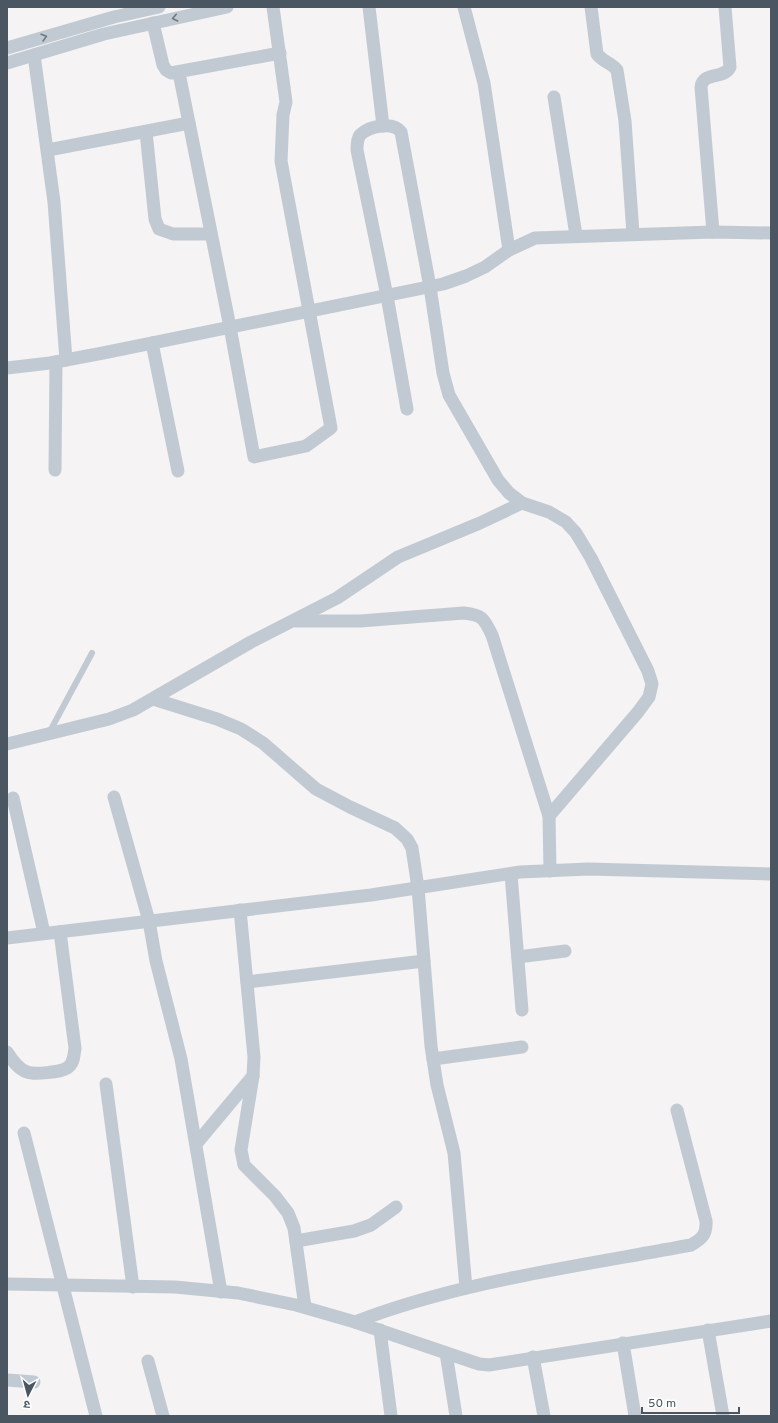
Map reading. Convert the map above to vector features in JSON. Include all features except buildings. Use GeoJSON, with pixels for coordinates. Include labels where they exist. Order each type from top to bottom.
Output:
{"type":"FeatureCollection","features":[{"type":"Feature","properties":{"kind":"street"},"geometry":{"type":"LineString","coordinates":[[7,48],[114,17],[159,7]]}},
{"type":"Feature","properties":{"kind":"street"},"geometry":{"type":"LineString","coordinates":[[7,63],[104,34],[227,7]]}},
{"type":"Feature","properties":{"kind":"street"},"geometry":{"type":"LineString","coordinates":[[179,73],[230,327],[254,457],[306,446],[331,428],[281,161],[286,102],[274,7]]}},
{"type":"Feature","properties":{"kind":"street"},"geometry":{"type":"LineString","coordinates":[[369,7],[384,126]]}},
{"type":"Feature","properties":{"kind":"street"},"geometry":{"type":"LineString","coordinates":[[464,7],[484,83],[509,250]]}},
{"type":"Feature","properties":{"kind":"street"},"geometry":{"type":"LineString","coordinates":[[591,7],[598,54],[601,59],[614,66],[619,83],[625,121],[633,234]]}},
{"type":"Feature","properties":{"kind":"street"},"geometry":{"type":"LineString","coordinates":[[713,232],[701,87],[705,78],[722,75],[728,72],[730,67],[731,62],[725,7]]}},
{"type":"Feature","properties":{"kind":"street"},"geometry":{"type":"LineString","coordinates":[[153,23],[162,65],[171,73],[179,73],[280,53]]}},
{"type":"Feature","properties":{"kind":"street"},"geometry":{"type":"LineString","coordinates":[[34,55],[54,202],[61,361],[55,470]]}},
{"type":"Feature","properties":{"kind":"street"},"geometry":{"type":"LineString","coordinates":[[554,97],[576,235]]}},
{"type":"Feature","properties":{"kind":"street"},"geometry":{"type":"LineString","coordinates":[[48,150],[189,123]]}},
{"type":"Feature","properties":{"kind":"street"},"geometry":{"type":"LineString","coordinates":[[407,409],[387,296],[357,150],[359,136],[366,130],[384,126],[393,126],[401,132],[430,287],[442,373],[449,395],[498,480],[522,503],[549,512],[566,522],[576,533],[641,655],[652,684],[649,697],[638,712],[549,816]]}},
{"type":"Feature","properties":{"kind":"street"},"geometry":{"type":"LineString","coordinates":[[146,132],[155,219],[159,229],[173,234],[211,234]]}},
{"type":"Feature","properties":{"kind":"street"},"geometry":{"type":"LineString","coordinates":[[7,368],[61,361],[430,287],[466,276],[485,267],[509,250],[535,238],[576,235],[713,232],[771,233]]}},
{"type":"Feature","properties":{"kind":"street"},"geometry":{"type":"LineString","coordinates":[[152,343],[178,471]]}},
{"type":"Feature","properties":{"kind":"street"},"geometry":{"type":"LineString","coordinates":[[7,744],[109,719],[153,699],[251,642],[337,598],[398,557],[480,523],[522,503]]}},
{"type":"Feature","properties":{"kind":"street"},"geometry":{"type":"LineString","coordinates":[[294,621],[360,621],[464,613],[476,614],[484,619],[492,635],[549,816],[550,871]]}},
{"type":"Feature","properties":{"kind":"street"},"geometry":{"type":"LineString","coordinates":[[153,699],[217,719],[241,729],[263,743],[316,789],[350,808],[395,828],[407,839],[412,848],[418,888],[433,1059],[437,1085],[454,1152],[466,1288]]}},
{"type":"Feature","properties":{"kind":"street"},"geometry":{"type":"LineString","coordinates":[[114,797],[149,921],[156,961],[182,1059],[221,1292]]}},
{"type":"Feature","properties":{"kind":"street"},"geometry":{"type":"LineString","coordinates":[[13,798],[44,933]]}},
{"type":"Feature","properties":{"kind":"street"},"geometry":{"type":"LineString","coordinates":[[7,938],[418,888],[511,874],[588,869],[771,874]]}},
{"type":"Feature","properties":{"kind":"street"},"geometry":{"type":"LineString","coordinates":[[511,874],[522,1010]]}},
{"type":"Feature","properties":{"kind":"street"},"geometry":{"type":"LineString","coordinates":[[240,910],[254,1057],[253,1076],[241,1150],[244,1165],[275,1196],[288,1213],[294,1228],[305,1307]]}},
{"type":"Feature","properties":{"kind":"street"},"geometry":{"type":"LineString","coordinates":[[7,1052],[15,1064],[27,1072],[32,1073],[52,1072],[67,1068],[74,1059],[75,1048],[60,932]]}},
{"type":"Feature","properties":{"kind":"street"},"geometry":{"type":"LineString","coordinates":[[518,957],[565,951]]}},
{"type":"Feature","properties":{"kind":"street"},"geometry":{"type":"LineString","coordinates":[[247,982],[424,961]]}},
{"type":"Feature","properties":{"kind":"street"},"geometry":{"type":"LineString","coordinates":[[433,1059],[522,1047]]}},
{"type":"Feature","properties":{"kind":"street"},"geometry":{"type":"LineString","coordinates":[[196,1144],[253,1076]]}},
{"type":"Feature","properties":{"kind":"street"},"geometry":{"type":"LineString","coordinates":[[106,1084],[133,1287]]}},
{"type":"Feature","properties":{"kind":"street"},"geometry":{"type":"LineString","coordinates":[[355,1322],[380,1312],[466,1288],[691,1245],[701,1240],[706,1230],[706,1221],[678,1110]]}},
{"type":"Feature","properties":{"kind":"street"},"geometry":{"type":"LineString","coordinates":[[24,1132],[96,1416]]}},
{"type":"Feature","properties":{"kind":"street"},"geometry":{"type":"LineString","coordinates":[[296,1241],[354,1231],[371,1225],[396,1208]]}},
{"type":"Feature","properties":{"kind":"street"},"geometry":{"type":"LineString","coordinates":[[7,1284],[176,1287],[238,1293],[305,1307],[380,1330],[479,1364],[488,1365],[771,1321]]}},
{"type":"Feature","properties":{"kind":"street"},"geometry":{"type":"LineString","coordinates":[[380,1330],[391,1416]]}},
{"type":"Feature","properties":{"kind":"street"},"geometry":{"type":"LineString","coordinates":[[708,1330],[723,1416]]}},
{"type":"Feature","properties":{"kind":"street"},"geometry":{"type":"LineString","coordinates":[[623,1343],[635,1416]]}},
{"type":"Feature","properties":{"kind":"street"},"geometry":{"type":"LineString","coordinates":[[446,1353],[456,1416]]}},
{"type":"Feature","properties":{"kind":"street"},"geometry":{"type":"LineString","coordinates":[[533,1357],[544,1416]]}},
{"type":"Feature","properties":{"kind":"street"},"geometry":{"type":"LineString","coordinates":[[148,1361],[163,1416]]}},
{"type":"Feature","properties":{"kind":"street"},"geometry":{"type":"LineString","coordinates":[[7,1380],[34,1382]]}},
{"type":"Feature","properties":{"kind":"lane"},"geometry":{"type":"LineString","coordinates":[[48,734],[92,653]]}}]}
